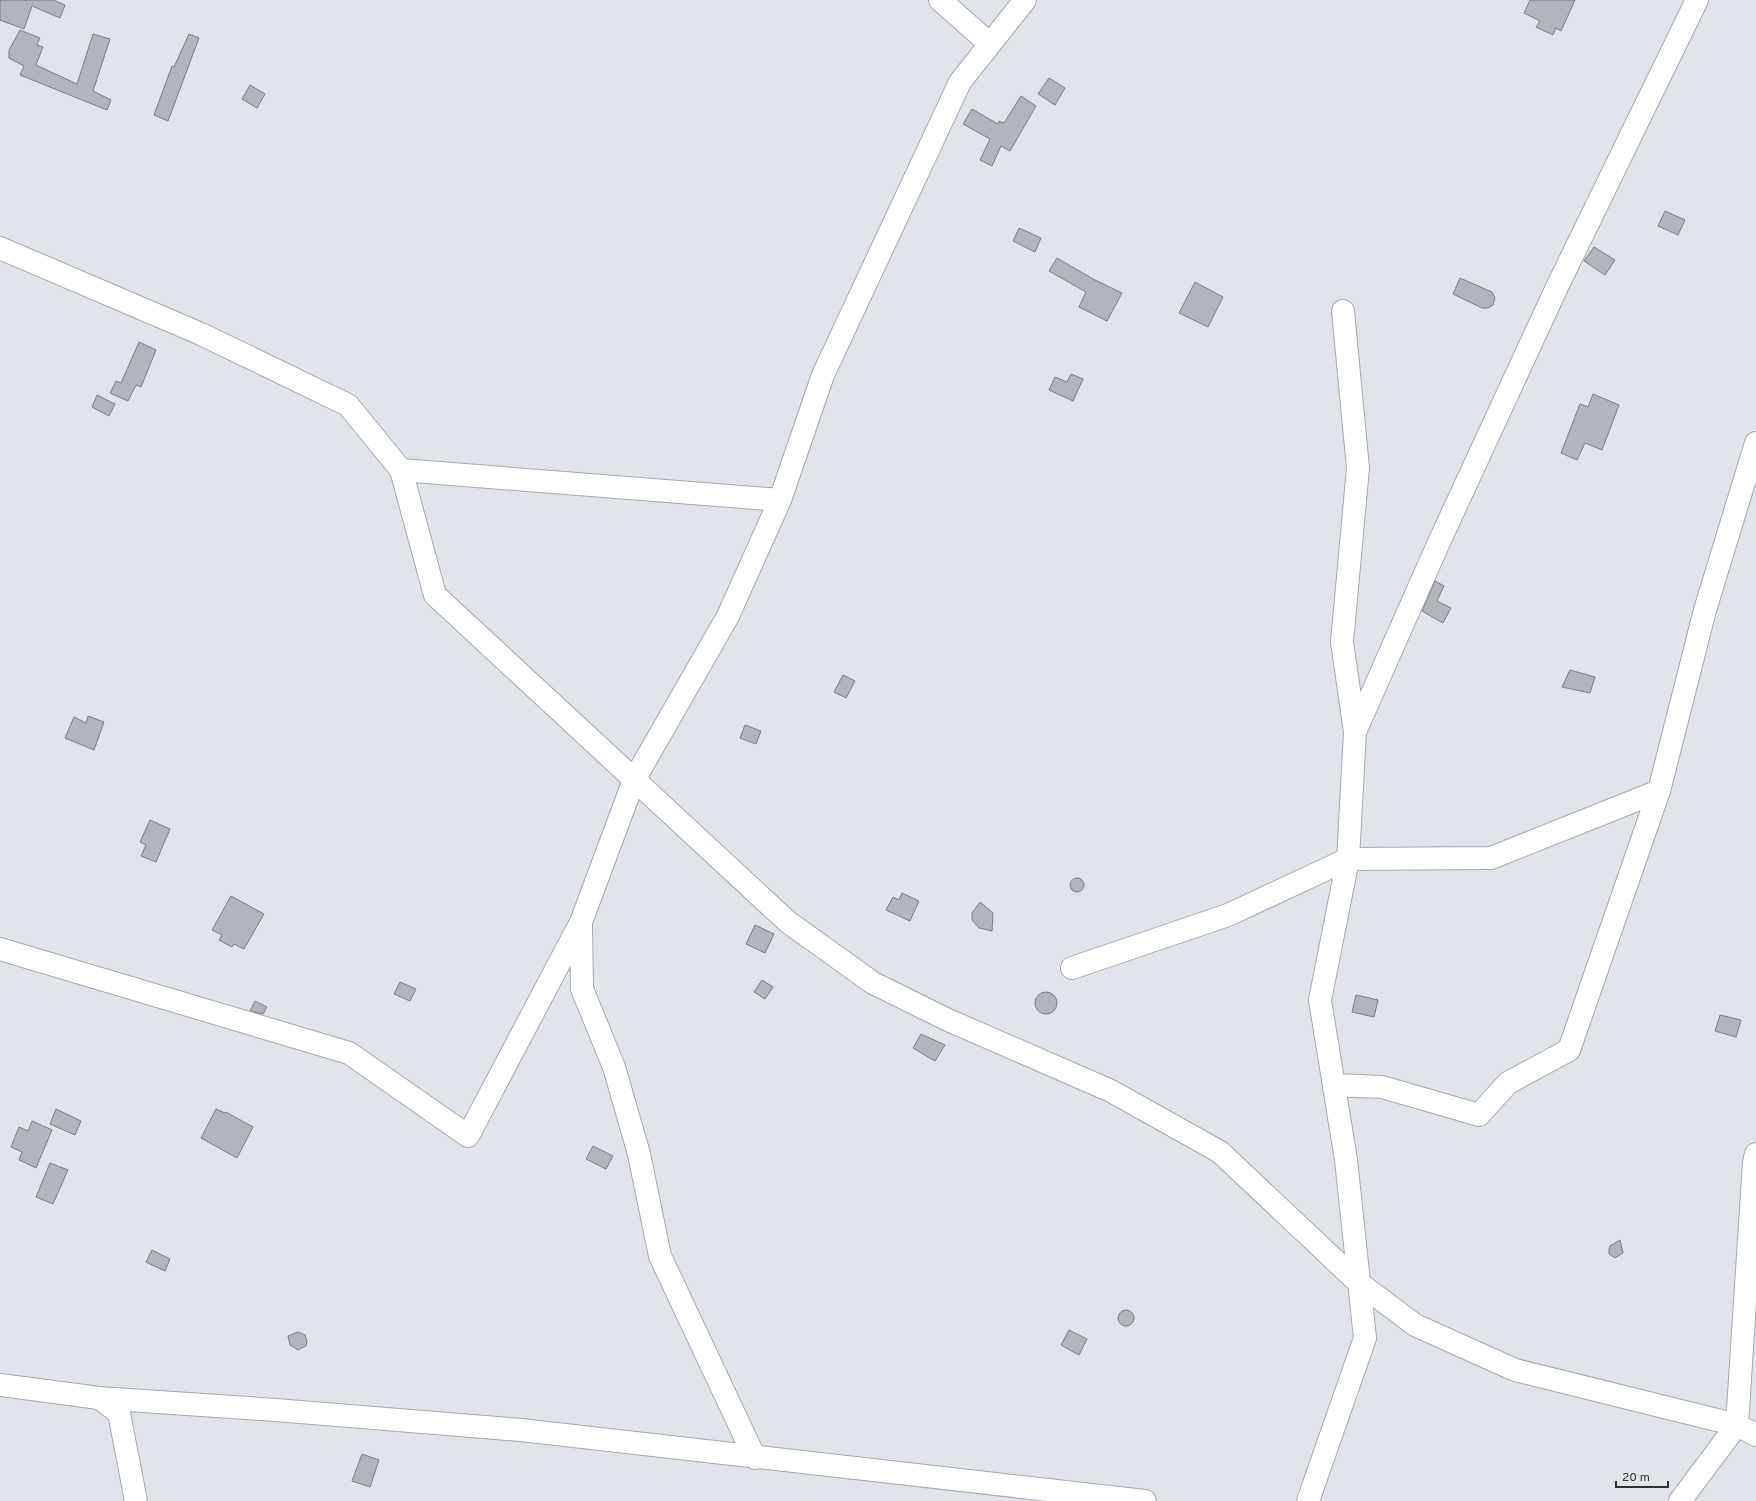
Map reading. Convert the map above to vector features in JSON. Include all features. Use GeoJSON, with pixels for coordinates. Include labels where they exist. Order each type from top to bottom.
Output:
{"type":"FeatureCollection","features":[{"type":"Feature","properties":{"kind":"street"},"geometry":{"type":"LineString","coordinates":[[940,0],[990,44]]}},
{"type":"Feature","properties":{"kind":"street"},"geometry":{"type":"LineString","coordinates":[[0,949],[349,1053],[468,1136],[580,922],[634,780],[728,616],[780,500],[823,375],[960,82],[1024,0]]}},
{"type":"Feature","properties":{"kind":"street"},"geometry":{"type":"LineString","coordinates":[[1355,732],[1443,533],[1553,294],[1697,0]]}},
{"type":"Feature","properties":{"kind":"street"},"geometry":{"type":"LineString","coordinates":[[0,248],[201,334],[348,405],[401,470],[435,595],[788,922],[873,983],[948,1020],[1111,1091],[1220,1152],[1359,1283],[1415,1325],[1515,1370],[1747,1430]]}},
{"type":"Feature","properties":{"kind":"street"},"geometry":{"type":"LineString","coordinates":[[1308,1501],[1365,1338],[1346,1160],[1320,1000],[1348,859],[1355,732],[1342,642],[1358,468],[1343,311]]}},
{"type":"Feature","properties":{"kind":"street"},"geometry":{"type":"LineString","coordinates":[[1334,1085],[1382,1087],[1479,1115],[1508,1083],[1569,1050],[1659,791],[1705,610],[1756,443]]}},
{"type":"Feature","properties":{"kind":"street"},"geometry":{"type":"LineString","coordinates":[[401,470],[780,500]]}},
{"type":"Feature","properties":{"kind":"street"},"geometry":{"type":"LineString","coordinates":[[1072,968],[1228,915],[1348,859],[1491,858],[1659,791]]}},
{"type":"Feature","properties":{"kind":"street"},"geometry":{"type":"LineString","coordinates":[[580,922],[582,989],[614,1067],[638,1154],[660,1256],[755,1458]]}},
{"type":"Feature","properties":{"kind":"street"},"geometry":{"type":"LineString","coordinates":[[1680,1501],[1747,1430],[1754,1162],[1756,1154]]}},
{"type":"Feature","properties":{"kind":"street"},"geometry":{"type":"LineString","coordinates":[[0,1385],[99,1398],[276,1410],[521,1430],[755,1458],[1077,1492],[1145,1501]]}},
{"type":"Feature","properties":{"kind":"street"},"geometry":{"type":"LineString","coordinates":[[99,1398],[119,1413],[136,1501]]}},
{"type":"Feature","properties":{"kind":"building"},"geometry":{"type":"Polygon","coordinates":[[[0,0],[53,0],[65,5],[60,18],[32,6],[24,29],[0,20],[0,0]]]}},
{"type":"Feature","properties":{"kind":"building"},"geometry":{"type":"Polygon","coordinates":[[[1530,0],[1575,0],[1561,31],[1556,28],[1553,35],[1536,27],[1540,21],[1524,13],[1530,0]]]}},
{"type":"Feature","properties":{"kind":"building"},"geometry":{"type":"Polygon","coordinates":[[[20,30],[40,38],[37,45],[43,47],[36,65],[77,84],[93,34],[110,39],[93,91],[111,100],[107,110],[20,75],[24,66],[9,58],[9,50],[20,30]]]}},
{"type":"Feature","properties":{"kind":"building"},"geometry":{"type":"Polygon","coordinates":[[[189,34],[199,38],[168,121],[154,115],[172,66],[174,67],[189,34]]]}},
{"type":"Feature","properties":{"kind":"building"},"geometry":{"type":"Polygon","coordinates":[[[1049,78],[1065,88],[1055,105],[1038,94],[1049,78]]]}},
{"type":"Feature","properties":{"kind":"building"},"geometry":{"type":"Polygon","coordinates":[[[250,85],[265,94],[257,108],[242,99],[250,85]]]}},
{"type":"Feature","properties":{"kind":"building"},"geometry":{"type":"Polygon","coordinates":[[[1021,96],[1036,106],[1010,151],[1001,146],[992,166],[980,160],[990,139],[963,124],[972,109],[998,124],[999,121],[1004,123],[1021,96]]]}},
{"type":"Feature","properties":{"kind":"building"},"geometry":{"type":"Polygon","coordinates":[[[1665,211],[1685,220],[1678,235],[1658,226],[1665,211]]]}},
{"type":"Feature","properties":{"kind":"building"},"geometry":{"type":"Polygon","coordinates":[[[1019,228],[1041,238],[1035,252],[1013,241],[1019,228]]]}},
{"type":"Feature","properties":{"kind":"building"},"geometry":{"type":"Polygon","coordinates":[[[1594,247],[1615,260],[1605,275],[1584,261],[1594,247]]]}},
{"type":"Feature","properties":{"kind":"building"},"geometry":{"type":"Polygon","coordinates":[[[1057,258],[1093,279],[1122,293],[1107,321],[1079,307],[1086,292],[1049,271],[1057,258]]]}},
{"type":"Feature","properties":{"kind":"building"},"geometry":{"type":"Polygon","coordinates":[[[1460,278],[1492,292],[1495,298],[1493,305],[1488,308],[1482,308],[1453,294],[1460,278]]]}},
{"type":"Feature","properties":{"kind":"building"},"geometry":{"type":"Polygon","coordinates":[[[1195,282],[1223,297],[1208,327],[1179,313],[1195,282]]]}},
{"type":"Feature","properties":{"kind":"building"},"geometry":{"type":"Polygon","coordinates":[[[139,342],[156,350],[141,387],[136,385],[128,401],[110,393],[116,381],[121,383],[139,342]]]}},
{"type":"Feature","properties":{"kind":"building"},"geometry":{"type":"Polygon","coordinates":[[[1071,374],[1083,379],[1073,401],[1049,390],[1055,377],[1067,382],[1071,374]]]}},
{"type":"Feature","properties":{"kind":"building"},"geometry":{"type":"Polygon","coordinates":[[[1593,394],[1619,405],[1602,450],[1585,443],[1577,460],[1561,453],[1580,404],[1588,407],[1593,394]]]}},
{"type":"Feature","properties":{"kind":"building"},"geometry":{"type":"Polygon","coordinates":[[[97,395],[115,404],[109,416],[92,407],[97,395]]]}},
{"type":"Feature","properties":{"kind":"building"},"geometry":{"type":"Polygon","coordinates":[[[1435,581],[1444,586],[1437,601],[1451,608],[1443,623],[1422,611],[1435,581]]]}},
{"type":"Feature","properties":{"kind":"building"},"geometry":{"type":"Polygon","coordinates":[[[1570,670],[1595,677],[1590,693],[1562,687],[1570,670]]]}},
{"type":"Feature","properties":{"kind":"building"},"geometry":{"type":"Polygon","coordinates":[[[843,675],[855,681],[846,698],[834,692],[843,675]]]}},
{"type":"Feature","properties":{"kind":"building"},"geometry":{"type":"Polygon","coordinates":[[[88,716],[104,722],[94,750],[65,738],[74,717],[86,723],[88,716]]]}},
{"type":"Feature","properties":{"kind":"building"},"geometry":{"type":"Polygon","coordinates":[[[745,725],[761,731],[756,744],[740,738],[745,725]]]}},
{"type":"Feature","properties":{"kind":"building"},"geometry":{"type":"Polygon","coordinates":[[[150,820],[170,829],[156,862],[141,856],[146,845],[140,842],[150,820]]]}},
{"type":"Feature","properties":{"kind":"building"},"geometry":{"type":"Polygon","coordinates":[[[1074,878],[1080,878],[1084,882],[1084,888],[1080,892],[1074,892],[1070,888],[1070,882],[1074,878]]]}},
{"type":"Feature","properties":{"kind":"building"},"geometry":{"type":"Polygon","coordinates":[[[902,893],[919,901],[910,921],[886,910],[893,897],[899,900],[902,893]]]}},
{"type":"Feature","properties":{"kind":"building"},"geometry":{"type":"Polygon","coordinates":[[[231,896],[264,914],[244,949],[234,944],[232,947],[219,940],[222,935],[212,930],[231,896]]]}},
{"type":"Feature","properties":{"kind":"building"},"geometry":{"type":"Polygon","coordinates":[[[980,902],[993,913],[992,931],[979,928],[972,920],[972,913],[980,902]]]}},
{"type":"Feature","properties":{"kind":"building"},"geometry":{"type":"Polygon","coordinates":[[[755,925],[774,934],[765,953],[746,944],[755,925]]]}},
{"type":"Feature","properties":{"kind":"building"},"geometry":{"type":"Polygon","coordinates":[[[762,980],[773,987],[765,999],[754,992],[762,980]]]}},
{"type":"Feature","properties":{"kind":"building"},"geometry":{"type":"Polygon","coordinates":[[[400,982],[416,989],[410,1001],[394,994],[400,982]]]}},
{"type":"Feature","properties":{"kind":"building"},"geometry":{"type":"Polygon","coordinates":[[[1046,992],[1054,995],[1057,1003],[1054,1011],[1046,1014],[1038,1011],[1035,1003],[1038,995],[1046,992]]]}},
{"type":"Feature","properties":{"kind":"building"},"geometry":{"type":"Polygon","coordinates":[[[1356,995],[1378,1000],[1374,1017],[1352,1012],[1356,995]]]}},
{"type":"Feature","properties":{"kind":"building"},"geometry":{"type":"Polygon","coordinates":[[[255,1001],[267,1007],[263,1014],[250,1011],[255,1001]]]}},
{"type":"Feature","properties":{"kind":"building"},"geometry":{"type":"Polygon","coordinates":[[[1720,1015],[1741,1020],[1736,1037],[1715,1031],[1720,1015]]]}},
{"type":"Feature","properties":{"kind":"building"},"geometry":{"type":"Polygon","coordinates":[[[921,1034],[945,1045],[935,1061],[913,1048],[921,1034]]]}},
{"type":"Feature","properties":{"kind":"building"},"geometry":{"type":"Polygon","coordinates":[[[56,1109],[81,1121],[75,1135],[50,1124],[56,1109]]]}},
{"type":"Feature","properties":{"kind":"building"},"geometry":{"type":"Polygon","coordinates":[[[216,1109],[225,1113],[226,1112],[253,1127],[237,1158],[201,1138],[216,1109]]]}},
{"type":"Feature","properties":{"kind":"building"},"geometry":{"type":"Polygon","coordinates":[[[32,1121],[52,1130],[36,1168],[19,1160],[22,1152],[11,1147],[19,1127],[28,1131],[32,1121]]]}},
{"type":"Feature","properties":{"kind":"building"},"geometry":{"type":"Polygon","coordinates":[[[593,1146],[613,1156],[606,1169],[586,1159],[593,1146]]]}},
{"type":"Feature","properties":{"kind":"building"},"geometry":{"type":"Polygon","coordinates":[[[50,1163],[68,1170],[53,1204],[36,1197],[50,1163]]]}},
{"type":"Feature","properties":{"kind":"building"},"geometry":{"type":"Polygon","coordinates":[[[1620,1240],[1623,1253],[1615,1258],[1609,1254],[1609,1249],[1610,1246],[1620,1240]]]}},
{"type":"Feature","properties":{"kind":"building"},"geometry":{"type":"Polygon","coordinates":[[[152,1250],[170,1259],[165,1271],[146,1262],[152,1250]]]}},
{"type":"Feature","properties":{"kind":"building"},"geometry":{"type":"Polygon","coordinates":[[[1123,1310],[1129,1310],[1134,1315],[1132,1324],[1129,1326],[1123,1326],[1118,1321],[1118,1315],[1123,1310]]]}},
{"type":"Feature","properties":{"kind":"building"},"geometry":{"type":"Polygon","coordinates":[[[1069,1330],[1087,1339],[1079,1355],[1061,1345],[1069,1330]]]}},
{"type":"Feature","properties":{"kind":"building"},"geometry":{"type":"Polygon","coordinates":[[[298,1332],[305,1335],[307,1341],[306,1346],[298,1350],[290,1345],[288,1336],[298,1332]]]}},
{"type":"Feature","properties":{"kind":"building"},"geometry":{"type":"Polygon","coordinates":[[[362,1454],[379,1460],[370,1487],[352,1481],[362,1454]]]}}]}
